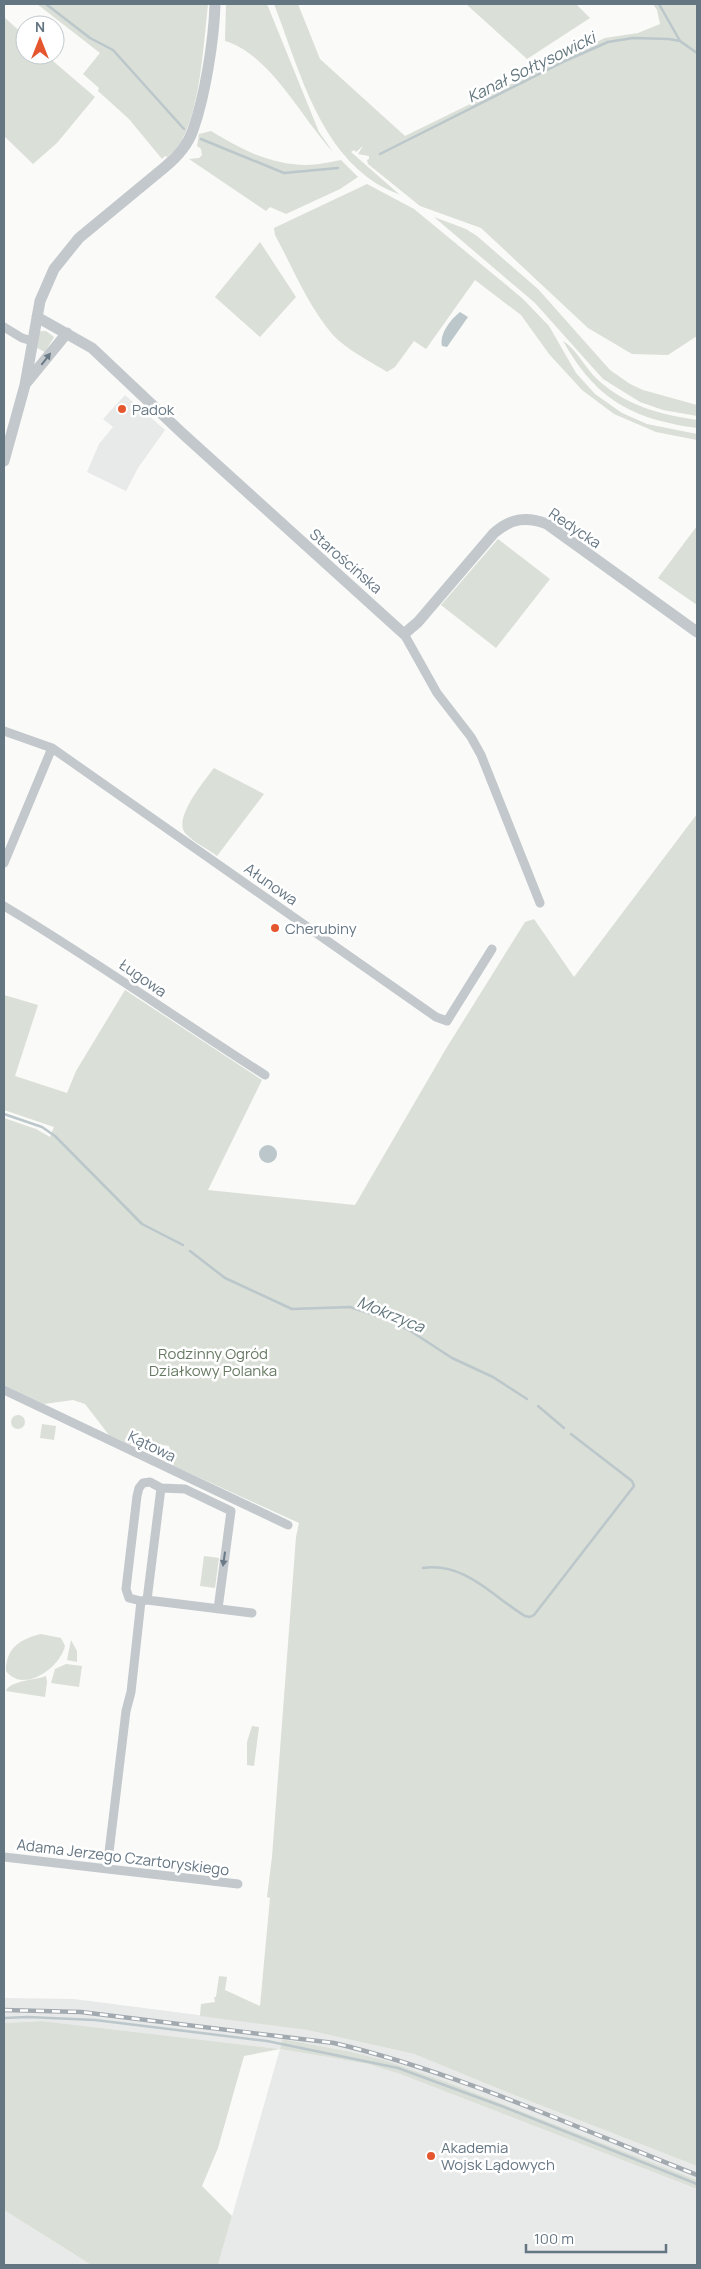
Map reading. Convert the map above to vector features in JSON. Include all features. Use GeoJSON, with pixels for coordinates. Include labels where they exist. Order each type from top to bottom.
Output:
{"type":"FeatureCollection","features":[{"type":"Feature","properties":{"kind":"street"},"geometry":{"type":"LineString","coordinates":[[4,461],[25,385],[43,292],[65,253],[79,238],[178,155],[186,143],[193,131],[206,77],[215,4]]}},
{"type":"Feature","properties":{"kind":"street","name":"Starościńska"},"geometry":{"type":"LineString","coordinates":[[37,317],[92,348],[404,634],[437,693],[471,737],[481,755],[540,904]]}},
{"type":"Feature","properties":{"kind":"street"},"geometry":{"type":"LineString","coordinates":[[4,327],[22,338],[32,341]]}},
{"type":"Feature","properties":{"kind":"street"},"geometry":{"type":"LineString","coordinates":[[25,385],[67,333]]}},
{"type":"Feature","properties":{"kind":"street","name":"Redycka"},"geometry":{"type":"LineString","coordinates":[[404,634],[418,622],[494,533],[505,523],[521,519],[533,519],[547,524],[697,632]]}},
{"type":"Feature","properties":{"kind":"street","name":"Ałunowa"},"geometry":{"type":"LineString","coordinates":[[4,731],[52,748],[436,1017],[447,1021],[492,949]]}},
{"type":"Feature","properties":{"kind":"street"},"geometry":{"type":"LineString","coordinates":[[4,863],[52,748]]}},
{"type":"Feature","properties":{"kind":"street","name":"Ługowa"},"geometry":{"type":"LineString","coordinates":[[4,906],[70,945],[192,1029],[265,1075]]}},
{"type":"Feature","properties":{"kind":"street","name":"Kątowa"},"geometry":{"type":"LineString","coordinates":[[4,1390],[288,1525]]}},
{"type":"Feature","properties":{"kind":"street"},"geometry":{"type":"LineString","coordinates":[[218,1609],[231,1511],[185,1489],[161,1488],[150,1482],[143,1483],[139,1488],[137,1496],[126,1589],[129,1598],[144,1600],[218,1609],[252,1613]]}},
{"type":"Feature","properties":{"kind":"street"},"geometry":{"type":"LineString","coordinates":[[107,1869],[126,1711],[131,1692],[161,1488]]}},
{"type":"Feature","properties":{"kind":"street","name":"Adama Jerzego Czartoryskiego"},"geometry":{"type":"LineString","coordinates":[[4,1857],[238,1884]]}},
{"type":"Feature","properties":{"kind":"shaded area"},"geometry":{"type":"Polygon","coordinates":[[[460,312],[468,317],[447,347],[442,346],[444,332],[460,312]]]}},
{"type":"Feature","properties":{"kind":"shaded area"},"geometry":{"type":"Polygon","coordinates":[[[125,395],[165,430],[138,468],[126,491],[87,472],[99,444],[113,427],[103,419],[125,395]]]}},
{"type":"Feature","properties":{"kind":"shaded area"},"geometry":{"type":"Polygon","coordinates":[[[264,1145],[272,1145],[277,1150],[275,1161],[264,1163],[259,1158],[259,1150],[264,1145]]]}},
{"type":"Feature","properties":{"kind":"shaded area"},"geometry":{"type":"Polygon","coordinates":[[[4,1998],[74,1999],[214,2017],[307,2030],[414,2054],[697,2166],[697,2180],[447,2082],[384,2060],[282,2039],[280,2049],[42,2021],[4,2023],[4,1998]]]}},
{"type":"Feature","properties":{"kind":"shaded area","name":"Akademia Wojsk Lądowych"},"geometry":{"type":"Polygon","coordinates":[[[280,2049],[368,2064],[400,2074],[697,2189],[697,2265],[218,2265],[280,2049]]]}},
{"type":"Feature","properties":{"kind":"shaded area"},"geometry":{"type":"Polygon","coordinates":[[[4,2210],[70,2252],[91,2265],[4,2265],[4,2210]]]}},
{"type":"Feature","properties":{"kind":"green space"},"geometry":{"type":"Polygon","coordinates":[[[37,4],[208,4],[197,95],[187,130],[171,154],[162,159],[129,119],[98,91],[99,88],[83,74],[100,53],[65,26],[65,15],[51,15],[37,4]]]}},
{"type":"Feature","properties":{"kind":"green space"},"geometry":{"type":"Polygon","coordinates":[[[226,4],[267,4],[319,132],[333,152],[271,73],[241,48],[225,41],[226,4]]]}},
{"type":"Feature","properties":{"kind":"green space"},"geometry":{"type":"Polygon","coordinates":[[[274,4],[298,4],[320,59],[405,136],[605,38],[638,33],[660,24],[657,10],[653,4],[697,4],[697,336],[668,355],[632,354],[588,328],[481,228],[420,206],[368,164],[369,156],[358,154],[363,146],[356,152],[354,150],[351,152],[400,195],[367,177],[349,161],[321,120],[300,74],[274,4]]]}},
{"type":"Feature","properties":{"kind":"green space"},"geometry":{"type":"Polygon","coordinates":[[[466,4],[576,4],[590,18],[527,59],[466,4]]]}},
{"type":"Feature","properties":{"kind":"green space"},"geometry":{"type":"Polygon","coordinates":[[[4,17],[15,27],[15,65],[58,65],[95,97],[57,143],[33,164],[4,136],[4,17]]]}},
{"type":"Feature","properties":{"kind":"green space"},"geometry":{"type":"Polygon","coordinates":[[[211,131],[256,155],[280,162],[310,165],[341,160],[358,177],[340,189],[286,214],[270,207],[266,211],[189,159],[199,158],[202,155],[201,149],[197,146],[199,134],[211,131]]]}},
{"type":"Feature","properties":{"kind":"green space"},"geometry":{"type":"Polygon","coordinates":[[[367,184],[414,209],[522,298],[549,326],[576,373],[595,394],[622,413],[647,424],[697,434],[697,440],[656,432],[614,414],[582,390],[549,354],[521,315],[475,280],[426,349],[414,341],[395,367],[387,372],[345,346],[333,335],[316,312],[275,235],[274,228],[367,184]]]}},
{"type":"Feature","properties":{"kind":"green space"},"geometry":{"type":"Polygon","coordinates":[[[434,217],[466,229],[477,236],[538,289],[610,370],[630,384],[643,390],[697,405],[697,416],[663,410],[640,402],[603,379],[535,303],[434,217]]]}},
{"type":"Feature","properties":{"kind":"green space"},"geometry":{"type":"Polygon","coordinates":[[[260,242],[296,297],[260,337],[215,297],[260,242]]]}},
{"type":"Feature","properties":{"kind":"green space"},"geometry":{"type":"Polygon","coordinates":[[[41,331],[46,331],[54,337],[45,352],[37,348],[41,331]]]}},
{"type":"Feature","properties":{"kind":"green space"},"geometry":{"type":"Polygon","coordinates":[[[563,341],[575,352],[593,375],[616,394],[628,401],[655,411],[697,420],[697,428],[653,419],[634,412],[618,403],[602,392],[589,378],[563,341]]]}},
{"type":"Feature","properties":{"kind":"green space"},"geometry":{"type":"Polygon","coordinates":[[[697,526],[697,605],[658,578],[697,526]]]}},
{"type":"Feature","properties":{"kind":"green space"},"geometry":{"type":"Polygon","coordinates":[[[498,539],[550,579],[496,648],[441,605],[498,539]]]}},
{"type":"Feature","properties":{"kind":"green space"},"geometry":{"type":"Polygon","coordinates":[[[214,768],[264,794],[217,856],[188,836],[182,826],[183,818],[192,799],[214,768]]]}},
{"type":"Feature","properties":{"kind":"green space","name":"Rodzinny Ogród Działkowy Polanka"},"geometry":{"type":"Polygon","coordinates":[[[697,814],[697,2166],[414,2054],[307,2030],[200,2016],[201,2004],[215,2002],[214,1997],[216,1997],[219,1976],[227,1977],[225,1990],[260,2006],[270,1898],[267,1897],[272,1857],[296,1537],[299,1523],[174,1466],[169,1446],[133,1440],[130,1445],[109,1435],[85,1404],[73,1400],[44,1404],[4,1385],[4,1118],[36,1129],[50,1137],[54,1127],[4,1110],[4,995],[38,1005],[15,1076],[67,1093],[76,1071],[125,990],[262,1080],[208,1190],[355,1205],[447,1047],[525,922],[534,919],[574,977],[697,814]]]}},
{"type":"Feature","properties":{"kind":"green space"},"geometry":{"type":"Polygon","coordinates":[[[15,1415],[21,1415],[25,1422],[21,1429],[15,1429],[11,1425],[11,1419],[15,1415]]]}},
{"type":"Feature","properties":{"kind":"green space"},"geometry":{"type":"Polygon","coordinates":[[[42,1424],[56,1426],[54,1440],[40,1438],[42,1424]]]}},
{"type":"Feature","properties":{"kind":"green space"},"geometry":{"type":"Polygon","coordinates":[[[204,1556],[219,1558],[215,1588],[200,1586],[204,1556]]]}},
{"type":"Feature","properties":{"kind":"green space"},"geometry":{"type":"Polygon","coordinates":[[[41,1634],[61,1638],[65,1646],[62,1654],[49,1670],[40,1675],[22,1680],[13,1677],[6,1671],[12,1651],[21,1642],[41,1634]]]}},
{"type":"Feature","properties":{"kind":"green space"},"geometry":{"type":"Polygon","coordinates":[[[71,1640],[77,1651],[77,1662],[67,1660],[71,1640]]]}},
{"type":"Feature","properties":{"kind":"green space"},"geometry":{"type":"Polygon","coordinates":[[[66,1664],[82,1666],[79,1687],[51,1683],[55,1669],[66,1664]]]}},
{"type":"Feature","properties":{"kind":"green space"},"geometry":{"type":"Polygon","coordinates":[[[46,1676],[45,1697],[6,1691],[17,1683],[46,1676]]]}},
{"type":"Feature","properties":{"kind":"green space"},"geometry":{"type":"Polygon","coordinates":[[[252,1726],[259,1727],[254,1766],[247,1765],[247,1742],[252,1726]]]}},
{"type":"Feature","properties":{"kind":"green space"},"geometry":{"type":"Polygon","coordinates":[[[42,2021],[280,2049],[244,2056],[218,2148],[202,2186],[232,2216],[218,2265],[91,2265],[4,2210],[4,2023],[42,2021]]]}},
{"type":"Feature","properties":{"kind":"green space"},"geometry":{"type":"Polygon","coordinates":[[[282,2039],[384,2060],[447,2082],[697,2180],[697,2189],[400,2074],[368,2064],[280,2049],[282,2039]]]}},
{"type":"Feature","properties":{"kind":"waterway","name":"Kanał Sołtysowicki"},"geometry":{"type":"LineString","coordinates":[[46,4],[90,38],[113,50],[184,129]]}},
{"type":"Feature","properties":{"kind":"waterway"},"geometry":{"type":"LineString","coordinates":[[659,4],[680,41]]}},
{"type":"Feature","properties":{"kind":"waterway","name":"Kanał Sołtysowicki"},"geometry":{"type":"LineString","coordinates":[[380,154],[565,61],[608,42],[633,38],[669,39],[680,41],[697,53]]}},
{"type":"Feature","properties":{"kind":"waterway","name":"Kanał Sołtysowicki"},"geometry":{"type":"LineString","coordinates":[[201,139],[284,173],[338,168]]}},
{"type":"Feature","properties":{"kind":"waterway","name":"Mokrzyca"},"geometry":{"type":"LineString","coordinates":[[4,1114],[42,1127],[55,1136],[142,1224],[183,1245]]}},
{"type":"Feature","properties":{"kind":"waterway","name":"Mokrzyca"},"geometry":{"type":"LineString","coordinates":[[190,1251],[225,1278],[292,1309],[350,1307],[384,1318],[409,1330],[452,1358],[493,1377],[527,1399]]}},
{"type":"Feature","properties":{"kind":"waterway"},"geometry":{"type":"LineString","coordinates":[[538,1406],[564,1428]]}},
{"type":"Feature","properties":{"kind":"waterway"},"geometry":{"type":"LineString","coordinates":[[423,1568],[452,1570],[465,1575],[525,1616],[530,1617],[534,1615],[634,1486],[632,1481],[571,1434]]}},
{"type":"Feature","properties":{"kind":"waterway"},"geometry":{"type":"LineString","coordinates":[[4,2018],[28,2017],[95,2020],[267,2041],[398,2068],[504,2107],[697,2184]]}},
{"type":"Feature","properties":{"kind":"railway"},"geometry":{"type":"LineString","coordinates":[[4,2010],[81,2012],[334,2043],[381,2055],[472,2086],[697,2175]]}},
{"type":"Feature","properties":{"kind":"place","name":"Padok"},"geometry":{"type":"Point","coordinates":[122,409]}},
{"type":"Feature","properties":{"kind":"place","name":"Cherubiny"},"geometry":{"type":"Point","coordinates":[275,928]}},
{"type":"Feature","properties":{"kind":"place","name":"Akademia Wojsk Lądowych"},"geometry":{"type":"Point","coordinates":[431,2156]}}]}
